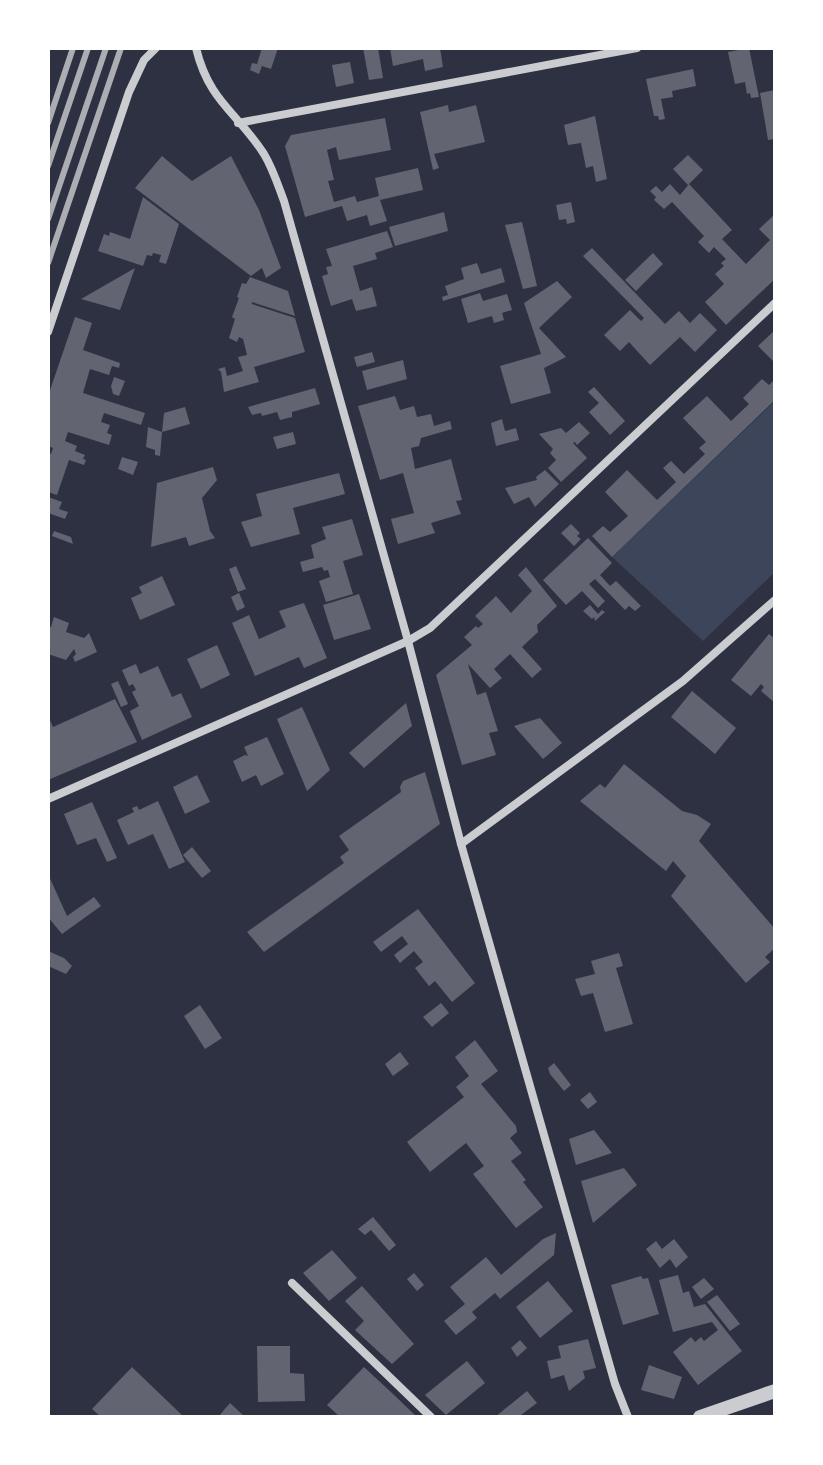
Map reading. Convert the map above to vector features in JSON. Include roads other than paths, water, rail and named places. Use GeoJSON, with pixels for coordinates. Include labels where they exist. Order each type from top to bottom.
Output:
{"type":"FeatureCollection","features":[{"type":"Feature","properties":{"kind":"street"},"geometry":{"type":"LineString","coordinates":[[48,332],[129,92],[144,60],[156,48]]}},
{"type":"Feature","properties":{"kind":"street"},"geometry":{"type":"LineString","coordinates":[[196,48],[214,95],[266,157],[284,201],[408,641],[461,844],[610,1369],[628,1417]]}},
{"type":"Feature","properties":{"kind":"street"},"geometry":{"type":"LineString","coordinates":[[238,123],[637,48]]}},
{"type":"Feature","properties":{"kind":"street"},"geometry":{"type":"LineString","coordinates":[[48,799],[408,641],[442,619],[775,303]]}},
{"type":"Feature","properties":{"kind":"street"},"geometry":{"type":"LineString","coordinates":[[461,844],[692,674],[775,600]]}},
{"type":"Feature","properties":{"kind":"street"},"geometry":{"type":"LineString","coordinates":[[292,1283],[431,1417]]}},
{"type":"Feature","properties":{"kind":"street"},"geometry":{"type":"LineString","coordinates":[[700,1417],[775,1391]]}},
{"type":"Feature","properties":{"kind":"railway"},"geometry":{"type":"LineString","coordinates":[[48,123],[73,48]]}},
{"type":"Feature","properties":{"kind":"railway"},"geometry":{"type":"LineString","coordinates":[[48,166],[88,48]]}},
{"type":"Feature","properties":{"kind":"railway"},"geometry":{"type":"LineString","coordinates":[[48,219],[106,48]]}},
{"type":"Feature","properties":{"kind":"railway"},"geometry":{"type":"LineString","coordinates":[[48,263],[121,48]]}}]}
